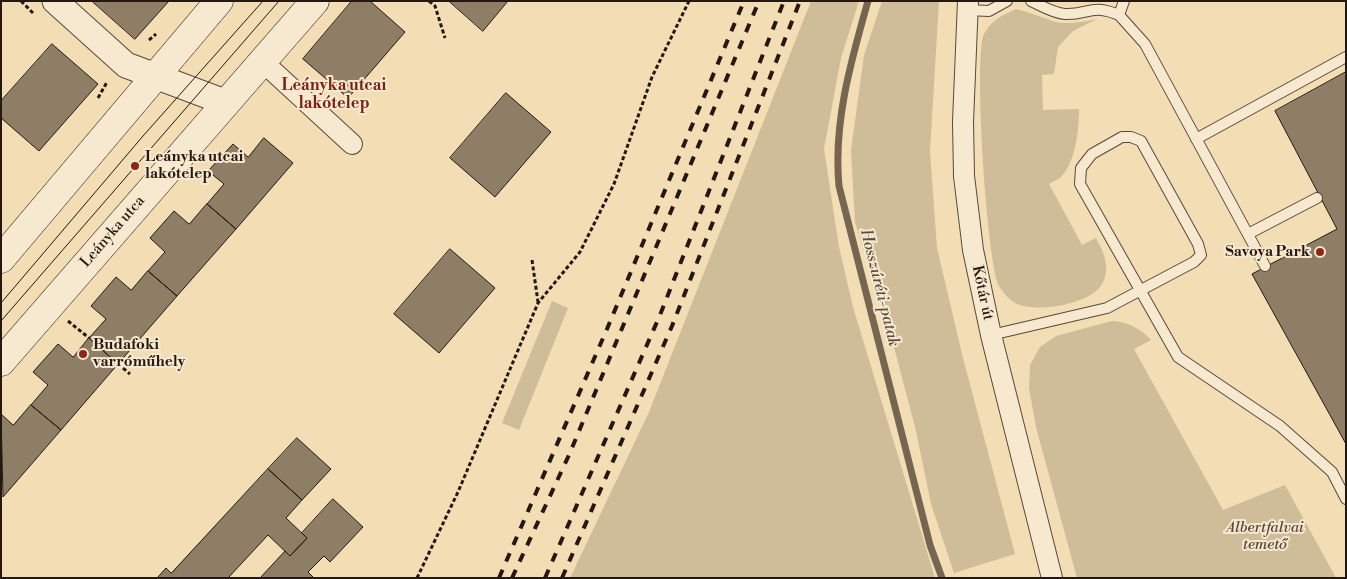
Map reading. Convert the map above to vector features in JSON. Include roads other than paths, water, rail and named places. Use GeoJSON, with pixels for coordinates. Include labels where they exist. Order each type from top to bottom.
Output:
{"type":"FeatureCollection","features":[{"type":"Feature","properties":{"kind":"main road"},"geometry":{"type":"LineString","coordinates":[[1,259],[220,1]]}},
{"type":"Feature","properties":{"kind":"main road","name":"Leányka utca"},"geometry":{"type":"LineString","coordinates":[[1,362],[315,1]]}},
{"type":"Feature","properties":{"kind":"street"},"geometry":{"type":"LineString","coordinates":[[56,1],[126,65],[226,103]]}},
{"type":"Feature","properties":{"kind":"street","name":"Kőtár út"},"geometry":{"type":"LineString","coordinates":[[968,6],[963,122],[964,176],[973,250],[991,335],[1052,578]]}},
{"type":"Feature","properties":{"kind":"street"},"geometry":{"type":"LineString","coordinates":[[263,62],[352,144]]}},
{"type":"Feature","properties":{"kind":"lane"},"geometry":{"type":"LineString","coordinates":[[968,6],[989,11],[1007,1]]}},
{"type":"Feature","properties":{"kind":"lane"},"geometry":{"type":"LineString","coordinates":[[1032,1],[1054,12],[1067,14],[1103,8],[1118,15],[1145,44],[1265,266]]}},
{"type":"Feature","properties":{"kind":"lane"},"geometry":{"type":"LineString","coordinates":[[1118,15],[1124,1]]}},
{"type":"Feature","properties":{"kind":"lane"},"geometry":{"type":"LineString","coordinates":[[1196,139],[1346,57]]}},
{"type":"Feature","properties":{"kind":"lane"},"geometry":{"type":"LineString","coordinates":[[991,335],[1107,308],[1140,292],[1194,262],[1201,255],[1198,244],[1142,141],[1122,136],[1092,154],[1081,168],[1080,184],[1140,292],[1178,357],[1280,426],[1332,472],[1346,499]]}},
{"type":"Feature","properties":{"kind":"lane"},"geometry":{"type":"LineString","coordinates":[[1248,234],[1317,198]]}},
{"type":"Feature","properties":{"kind":"waterway","name":"Hosszúréti-patak"},"geometry":{"type":"LineString","coordinates":[[868,1],[855,46],[841,116],[838,162],[839,186],[930,545],[942,578]]}},
{"type":"Feature","properties":{"kind":"tram line"},"geometry":{"type":"LineString","coordinates":[[1,303],[143,136],[263,1]]}},
{"type":"Feature","properties":{"kind":"tram line"},"geometry":{"type":"LineString","coordinates":[[1,321],[279,1]]}},
{"type":"Feature","properties":{"kind":"railway"},"geometry":{"type":"LineString","coordinates":[[499,578],[607,329],[744,1]]}},
{"type":"Feature","properties":{"kind":"railway"},"geometry":{"type":"LineString","coordinates":[[512,578],[569,455],[759,1]]}},
{"type":"Feature","properties":{"kind":"railway"},"geometry":{"type":"LineString","coordinates":[[545,578],[660,315],[784,1]]}},
{"type":"Feature","properties":{"kind":"railway"},"geometry":{"type":"LineString","coordinates":[[562,578],[672,326],[800,1]]}},
{"type":"Feature","properties":{"kind":"place","name":"Leányka utcai lakótelep"},"geometry":{"type":"Point","coordinates":[135,166]}},
{"type":"Feature","properties":{"kind":"place","name":"Savoya Park"},"geometry":{"type":"Point","coordinates":[1320,252]}},
{"type":"Feature","properties":{"kind":"place","name":"Budafoki varróműhely"},"geometry":{"type":"Point","coordinates":[83,354]}},
{"type":"Feature","properties":{"kind":"district","name":"Leányka utcai lakótelep"},"geometry":{"type":"Point","coordinates":[334,95]}},
{"type":"Feature","properties":{"kind":"park label","name":"Albertfalvai temető"},"geometry":{"type":"Point","coordinates":[1265,536]}}]}
